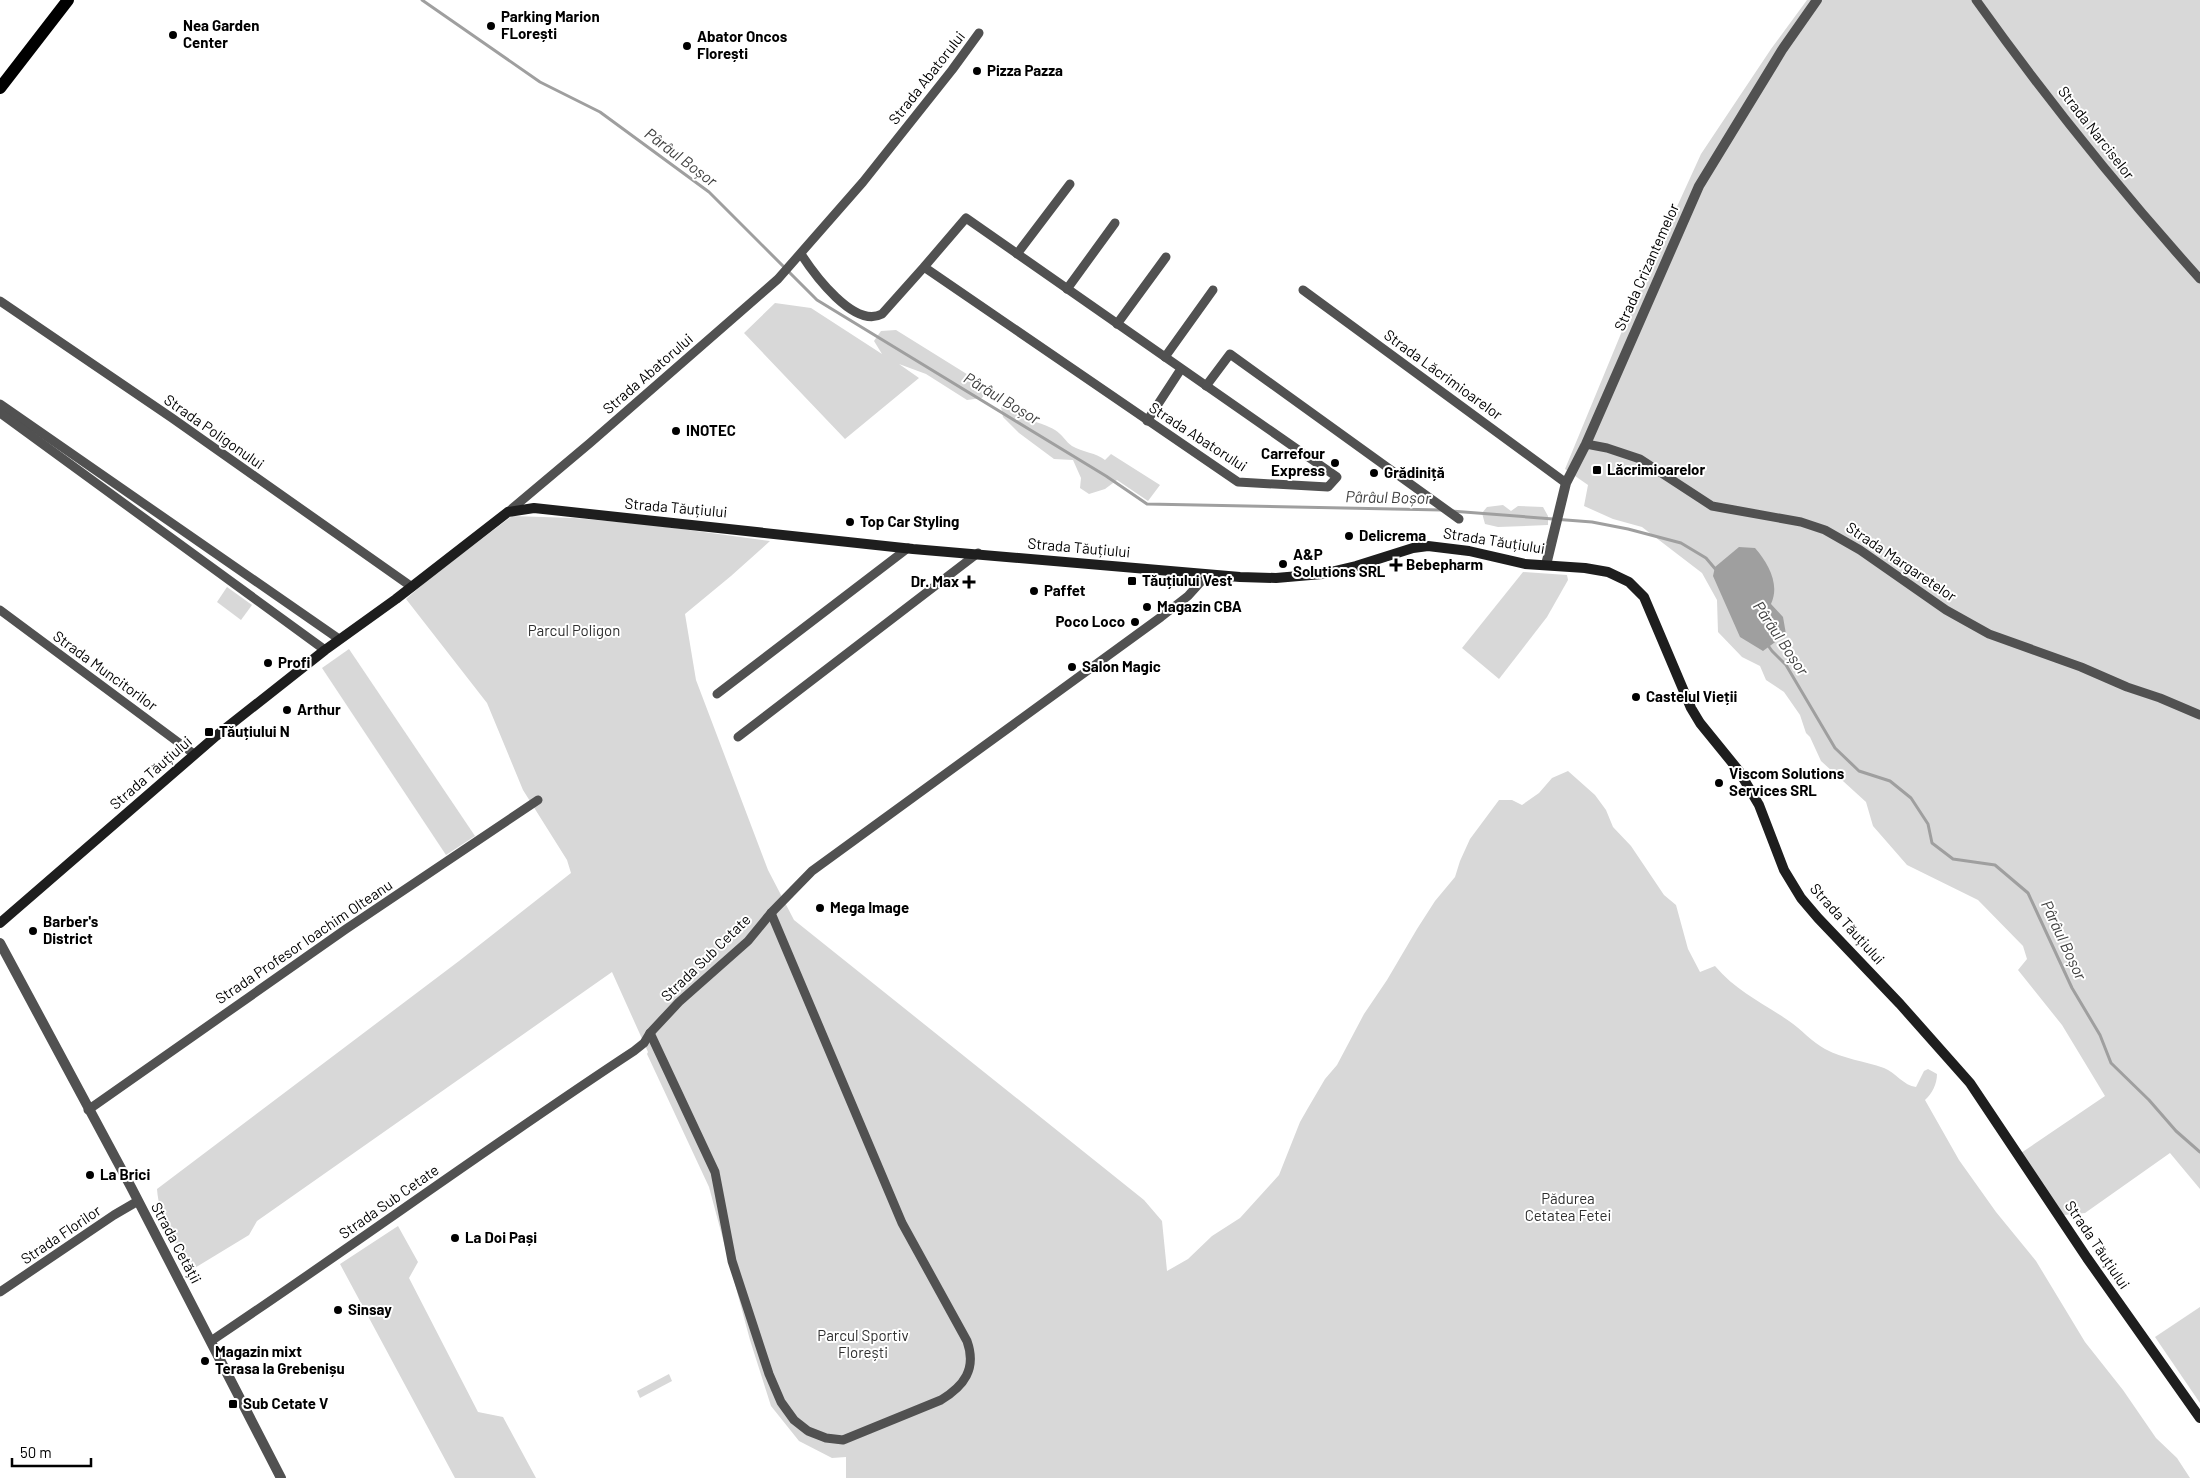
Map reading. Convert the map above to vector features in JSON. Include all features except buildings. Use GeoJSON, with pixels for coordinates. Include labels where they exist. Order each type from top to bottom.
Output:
{"type":"FeatureCollection","features":[{"type":"Feature","properties":{"kind":"main road"},"geometry":{"type":"LineString","coordinates":[[0,88],[68,0]]}},
{"type":"Feature","properties":{"kind":"main road","name":"Strada Tăuțiului"},"geometry":{"type":"LineString","coordinates":[[0,923],[194,754],[339,639],[412,587],[508,512],[534,508],[908,548],[1206,575],[1276,578],[1302,577],[1356,566],[1390,554],[1428,546],[1469,551],[1546,566],[1596,569],[1619,576],[1639,590],[1649,608],[1691,708],[1739,772],[1759,805],[1784,870],[1801,898],[1970,1083],[2087,1258],[2200,1418]]}},
{"type":"Feature","properties":{"kind":"street","name":"Strada Crizantemelor"},"geometry":{"type":"LineString","coordinates":[[1546,566],[1566,483],[1586,444],[1699,186],[1782,50],[1817,0]]}},
{"type":"Feature","properties":{"kind":"street","name":"Strada Narciselor"},"geometry":{"type":"LineString","coordinates":[[1976,0],[2075,131],[2155,229],[2200,279]]}},
{"type":"Feature","properties":{"kind":"street","name":"Strada Abatorului"},"geometry":{"type":"LineString","coordinates":[[508,512],[590,444],[778,279],[863,182],[952,70],[978,33]]}},
{"type":"Feature","properties":{"kind":"street"},"geometry":{"type":"LineString","coordinates":[[1017,254],[1070,184]]}},
{"type":"Feature","properties":{"kind":"street","name":"Strada Abatorului"},"geometry":{"type":"LineString","coordinates":[[801,254],[827,288],[855,311],[868,317],[876,318],[882,314],[966,218],[1337,477],[1328,488],[1238,482],[924,267]]}},
{"type":"Feature","properties":{"kind":"street"},"geometry":{"type":"LineString","coordinates":[[1067,289],[1115,223]]}},
{"type":"Feature","properties":{"kind":"street"},"geometry":{"type":"LineString","coordinates":[[1117,324],[1166,257]]}},
{"type":"Feature","properties":{"kind":"street"},"geometry":{"type":"LineString","coordinates":[[1165,357],[1213,290]]}},
{"type":"Feature","properties":{"kind":"street","name":"Strada Lăcrimioarelor"},"geometry":{"type":"LineString","coordinates":[[1304,290],[1566,483]]}},
{"type":"Feature","properties":{"kind":"street","name":"Strada Poligonului"},"geometry":{"type":"LineString","coordinates":[[0,301],[172,418],[412,587]]}},
{"type":"Feature","properties":{"kind":"street"},"geometry":{"type":"LineString","coordinates":[[1206,386],[1230,354],[1459,518]]}},
{"type":"Feature","properties":{"kind":"street"},"geometry":{"type":"LineString","coordinates":[[1148,421],[1181,369]]}},
{"type":"Feature","properties":{"kind":"street"},"geometry":{"type":"LineString","coordinates":[[0,404],[339,639]]}},
{"type":"Feature","properties":{"kind":"street"},"geometry":{"type":"LineString","coordinates":[[0,413],[325,650]]}},
{"type":"Feature","properties":{"kind":"street","name":"Strada Margaretelor"},"geometry":{"type":"LineString","coordinates":[[1586,444],[1607,448],[1640,459],[1712,506],[1801,522],[1825,530],[1860,550],[1946,610],[1989,634],[2081,667],[2200,715]]}},
{"type":"Feature","properties":{"kind":"street"},"geometry":{"type":"LineString","coordinates":[[717,694],[908,548]]}},
{"type":"Feature","properties":{"kind":"street"},"geometry":{"type":"LineString","coordinates":[[1535,564],[1543,560],[1549,551]]}},
{"type":"Feature","properties":{"kind":"street"},"geometry":{"type":"LineString","coordinates":[[738,737],[978,553]]}},
{"type":"Feature","properties":{"kind":"street","name":"Strada Sub Cetate"},"geometry":{"type":"LineString","coordinates":[[211,1341],[312,1273],[482,1153],[634,1051],[644,1043],[650,1033],[678,1002],[748,941],[771,913],[812,871],[1141,632],[1188,596],[1206,575]]}},
{"type":"Feature","properties":{"kind":"street","name":"Strada Muncitorilor"},"geometry":{"type":"LineString","coordinates":[[0,610],[194,754]]}},
{"type":"Feature","properties":{"kind":"street","name":"Strada Profesor Ioachim Olteanu"},"geometry":{"type":"LineString","coordinates":[[88,1110],[338,935],[538,800]]}},
{"type":"Feature","properties":{"kind":"street"},"geometry":{"type":"LineString","coordinates":[[650,1033],[716,1172],[732,1261],[769,1374],[785,1411],[808,1431],[826,1438],[843,1440],[942,1400],[956,1390],[966,1378],[969,1370],[970,1350],[967,1341],[902,1223],[771,913]]}},
{"type":"Feature","properties":{"kind":"street","name":"Strada Cetății"},"geometry":{"type":"LineString","coordinates":[[0,943],[138,1201],[281,1478]]}},
{"type":"Feature","properties":{"kind":"street","name":"Strada Florilor"},"geometry":{"type":"LineString","coordinates":[[0,1292],[114,1215],[138,1201]]}},
{"type":"Feature","properties":{"kind":"green space"},"geometry":{"type":"Polygon","coordinates":[[[1807,0],[2200,0],[2200,1189],[2170,1153],[2085,1213],[2064,1215],[2021,1153],[2105,1096],[2062,1025],[2018,970],[2027,959],[2023,946],[1978,900],[1907,865],[1873,826],[1866,802],[1821,761],[1810,737],[1806,733],[1800,715],[1784,692],[1766,680],[1760,666],[1742,657],[1718,632],[1717,600],[1702,573],[1642,527],[1613,519],[1584,506],[1588,485],[1565,469],[1639,290],[1701,154],[1771,49],[1807,0]]]}},
{"type":"Feature","properties":{"kind":"green space"},"geometry":{"type":"Polygon","coordinates":[[[775,303],[811,308],[882,354],[874,341],[881,331],[896,330],[978,381],[987,390],[982,398],[967,400],[926,374],[899,364],[919,378],[845,439],[744,333],[775,303]]]}},
{"type":"Feature","properties":{"kind":"green space"},"geometry":{"type":"Polygon","coordinates":[[[1001,407],[1014,407],[1029,419],[1055,430],[1076,448],[1105,460],[1111,454],[1160,485],[1148,501],[1117,480],[1105,489],[1089,494],[1080,488],[1081,478],[1073,460],[1054,459],[1019,433],[1003,417],[1001,407]]]}},
{"type":"Feature","properties":{"kind":"green space"},"geometry":{"type":"Polygon","coordinates":[[[1503,505],[1511,511],[1518,506],[1543,507],[1548,516],[1548,525],[1498,527],[1485,524],[1482,513],[1487,507],[1503,505]]]}},
{"type":"Feature","properties":{"kind":"green space"},"geometry":{"type":"Polygon","coordinates":[[[512,516],[574,518],[652,525],[770,541],[685,614],[696,680],[768,870],[794,920],[1144,1200],[1162,1221],[1167,1271],[1188,1259],[1212,1236],[1240,1218],[1279,1175],[1300,1122],[1325,1079],[1337,1065],[1364,1014],[1435,901],[1455,877],[1470,839],[1499,800],[1512,800],[1522,805],[1539,793],[1552,778],[1568,771],[1595,795],[1606,810],[1613,827],[1631,846],[1664,895],[1676,905],[1688,949],[1700,972],[1715,966],[1741,990],[1789,1021],[1820,1046],[1832,1052],[1884,1068],[1907,1084],[1916,1087],[1924,1071],[1928,1069],[1937,1074],[1934,1088],[1925,1100],[1959,1160],[1996,1212],[2036,1261],[2085,1342],[2123,1390],[2156,1438],[2177,1458],[2190,1478],[846,1478],[846,1457],[832,1458],[799,1441],[771,1406],[750,1340],[709,1187],[647,1054],[648,1052],[612,972],[257,1221],[249,1235],[193,1269],[169,1231],[158,1200],[157,1189],[459,961],[571,873],[567,860],[523,790],[487,703],[406,599],[430,578],[512,516]]]}},
{"type":"Feature","properties":{"kind":"green space"},"geometry":{"type":"Polygon","coordinates":[[[1523,572],[1567,575],[1568,580],[1547,617],[1499,679],[1462,648],[1523,572]]]}},
{"type":"Feature","properties":{"kind":"green space"},"geometry":{"type":"Polygon","coordinates":[[[227,587],[252,605],[241,620],[217,602],[227,587]]]}},
{"type":"Feature","properties":{"kind":"green space"},"geometry":{"type":"Polygon","coordinates":[[[349,649],[475,836],[446,855],[322,668],[349,649]]]}},
{"type":"Feature","properties":{"kind":"green space"},"geometry":{"type":"Polygon","coordinates":[[[398,1226],[418,1262],[409,1278],[478,1412],[503,1417],[536,1478],[455,1478],[340,1264],[398,1226]]]}},
{"type":"Feature","properties":{"kind":"green space"},"geometry":{"type":"Polygon","coordinates":[[[2200,1307],[2200,1403],[2155,1337],[2200,1307]]]}},
{"type":"Feature","properties":{"kind":"green space"},"geometry":{"type":"Polygon","coordinates":[[[669,1374],[672,1381],[640,1398],[637,1391],[669,1374]]]}},
{"type":"Feature","properties":{"kind":"shaded area"},"geometry":{"type":"Polygon","coordinates":[[[1739,547],[1755,548],[1765,561],[1774,582],[1771,604],[1783,617],[1786,634],[1763,651],[1740,637],[1713,576],[1715,567],[1739,547]]]}},
{"type":"Feature","properties":{"kind":"waterway","name":"Pârâul Boșor"},"geometry":{"type":"LineString","coordinates":[[422,0],[540,82],[600,112],[709,192],[817,300],[1106,476],[1147,504],[1442,510]]}},
{"type":"Feature","properties":{"kind":"waterway","name":"Pârâul Boșor"},"geometry":{"type":"LineString","coordinates":[[1451,511],[1592,522],[1628,529],[1681,543],[1706,558],[1717,571]]}},
{"type":"Feature","properties":{"kind":"waterway","name":"Pârâul Boșor"},"geometry":{"type":"LineString","coordinates":[[1767,644],[1786,665],[1835,748],[1859,771],[1890,781],[1911,798],[1928,824],[1932,843],[1953,859],[1995,865],[2028,893],[2072,988],[2100,1035],[2111,1063],[2149,1100],[2176,1131],[2200,1152]]}},
{"type":"Feature","properties":{"kind":"place","name":"Parking Marion FLorești"},"geometry":{"type":"Point","coordinates":[491,26]}},
{"type":"Feature","properties":{"kind":"place","name":"Nea Garden Center"},"geometry":{"type":"Point","coordinates":[173,35]}},
{"type":"Feature","properties":{"kind":"place","name":"Abator Oncos Florești"},"geometry":{"type":"Point","coordinates":[687,46]}},
{"type":"Feature","properties":{"kind":"place","name":"Pizza Pazza"},"geometry":{"type":"Point","coordinates":[977,71]}},
{"type":"Feature","properties":{"kind":"place","name":"INOTEC"},"geometry":{"type":"Point","coordinates":[676,431]}},
{"type":"Feature","properties":{"kind":"place","name":"Carrefour Express"},"geometry":{"type":"Point","coordinates":[1335,463]}},
{"type":"Feature","properties":{"kind":"place","name":"Lăcrimioarelor"},"geometry":{"type":"Point","coordinates":[1597,470]}},
{"type":"Feature","properties":{"kind":"place","name":"Grădiniță"},"geometry":{"type":"Point","coordinates":[1374,473]}},
{"type":"Feature","properties":{"kind":"place","name":"Top Car Styling"},"geometry":{"type":"Point","coordinates":[850,522]}},
{"type":"Feature","properties":{"kind":"place","name":"Delicrema"},"geometry":{"type":"Point","coordinates":[1349,536]}},
{"type":"Feature","properties":{"kind":"place","name":"A&P Solutions SRL"},"geometry":{"type":"Point","coordinates":[1283,564]}},
{"type":"Feature","properties":{"kind":"place","name":"Bebepharm"},"geometry":{"type":"Point","coordinates":[1396,565]}},
{"type":"Feature","properties":{"kind":"place","name":"Tăuțiului Vest"},"geometry":{"type":"Point","coordinates":[1132,581]}},
{"type":"Feature","properties":{"kind":"place","name":"Dr. Max"},"geometry":{"type":"Point","coordinates":[969,582]}},
{"type":"Feature","properties":{"kind":"place","name":"Paffet"},"geometry":{"type":"Point","coordinates":[1034,591]}},
{"type":"Feature","properties":{"kind":"place","name":"Magazin CBA"},"geometry":{"type":"Point","coordinates":[1147,607]}},
{"type":"Feature","properties":{"kind":"place","name":"Poco Loco"},"geometry":{"type":"Point","coordinates":[1135,622]}},
{"type":"Feature","properties":{"kind":"place","name":"Profi"},"geometry":{"type":"Point","coordinates":[268,663]}},
{"type":"Feature","properties":{"kind":"place","name":"Salon Magic"},"geometry":{"type":"Point","coordinates":[1072,667]}},
{"type":"Feature","properties":{"kind":"place","name":"Castelul Vieții"},"geometry":{"type":"Point","coordinates":[1636,697]}},
{"type":"Feature","properties":{"kind":"place","name":"Arthur"},"geometry":{"type":"Point","coordinates":[287,710]}},
{"type":"Feature","properties":{"kind":"place","name":"Tăuțiului N"},"geometry":{"type":"Point","coordinates":[209,732]}},
{"type":"Feature","properties":{"kind":"place","name":"Viscom Solutions Services SRL"},"geometry":{"type":"Point","coordinates":[1719,783]}},
{"type":"Feature","properties":{"kind":"place","name":"Mega Image"},"geometry":{"type":"Point","coordinates":[820,908]}},
{"type":"Feature","properties":{"kind":"place","name":"Barber's District"},"geometry":{"type":"Point","coordinates":[33,931]}},
{"type":"Feature","properties":{"kind":"place","name":"La Brici"},"geometry":{"type":"Point","coordinates":[90,1175]}},
{"type":"Feature","properties":{"kind":"place","name":"La Doi Pași"},"geometry":{"type":"Point","coordinates":[455,1238]}},
{"type":"Feature","properties":{"kind":"place","name":"Sinsay"},"geometry":{"type":"Point","coordinates":[338,1310]}},
{"type":"Feature","properties":{"kind":"place","name":"Magazin mixt Terasa la Grebenișu"},"geometry":{"type":"Point","coordinates":[205,1361]}},
{"type":"Feature","properties":{"kind":"place","name":"Sub Cetate V"},"geometry":{"type":"Point","coordinates":[233,1404]}},
{"type":"Feature","properties":{"kind":"park label","name":"Parcul Poligon"},"geometry":{"type":"Point","coordinates":[574,631]}},
{"type":"Feature","properties":{"kind":"park label","name":"Pădurea Cetatea Fetei"},"geometry":{"type":"Point","coordinates":[1568,1208]}},
{"type":"Feature","properties":{"kind":"park label","name":"Parcul Sportiv Florești"},"geometry":{"type":"Point","coordinates":[863,1344]}}]}
